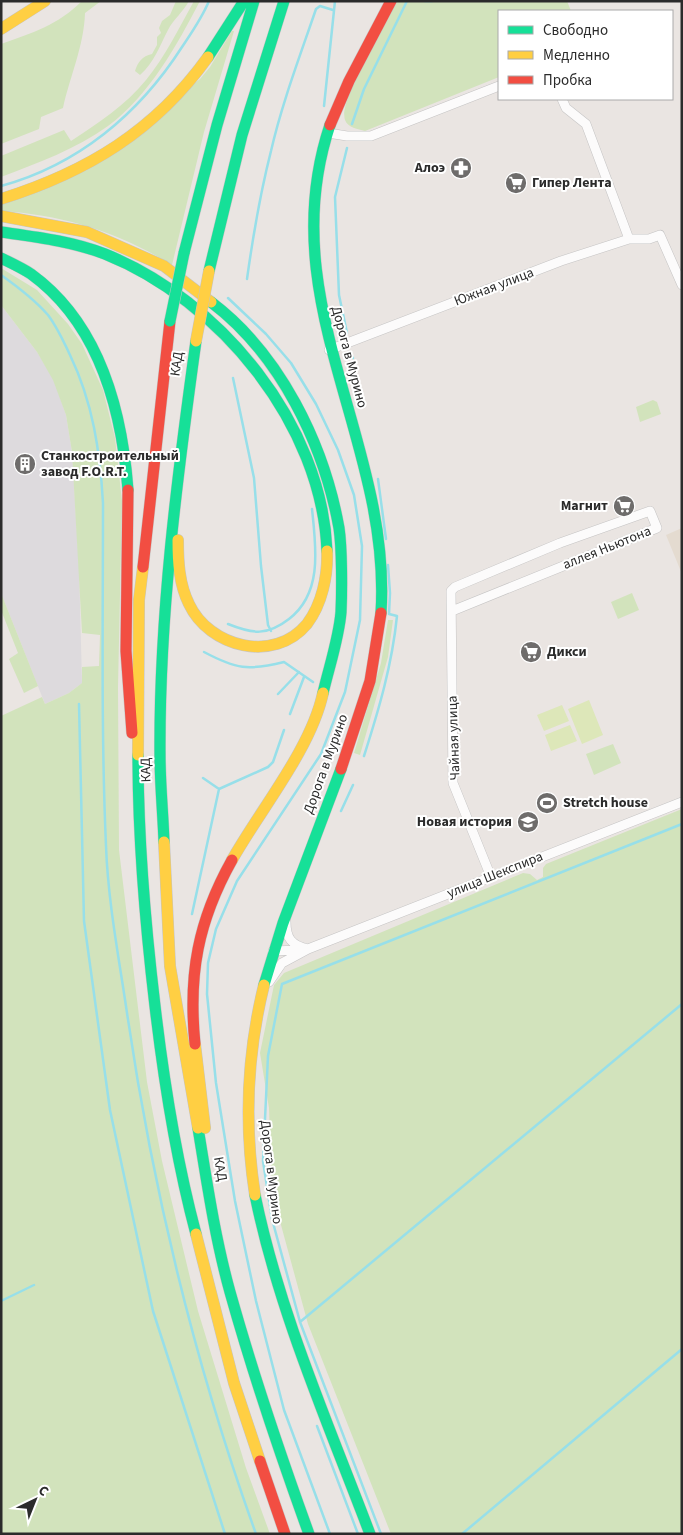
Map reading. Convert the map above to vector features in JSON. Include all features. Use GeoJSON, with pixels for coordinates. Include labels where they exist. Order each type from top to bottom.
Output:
{"type":"FeatureCollection","features":[{"type":"Feature","properties":{"kind":"main road"},"geometry":{"type":"LineString","coordinates":[[1,29],[45,1]]}},
{"type":"Feature","properties":{"kind":"main road"},"geometry":{"type":"LineString","coordinates":[[1,199],[62,178],[86,167],[116,149],[156,118],[206,63],[244,1]]}},
{"type":"Feature","properties":{"kind":"main road","name":"КАД"},"geometry":{"type":"LineString","coordinates":[[254,1],[217,125],[184,253],[170,321],[139,600],[138,805],[140,856],[148,950],[162,1072],[180,1174],[231,1374],[285,1534]]}},
{"type":"Feature","properties":{"kind":"main road","name":"КАД"},"geometry":{"type":"LineString","coordinates":[[284,1],[242,135],[209,270],[196,341],[179,462],[165,614],[160,755],[170,966],[212,1213],[246,1346],[277,1446],[309,1534]]}},
{"type":"Feature","properties":{"kind":"main road","name":"Дорога в Мурино"},"geometry":{"type":"LineString","coordinates":[[370,1534],[289,1320],[260,1220],[248,1128],[251,1050],[273,951],[344,764],[364,703],[374,665],[381,625],[382,579],[377,511],[329,350],[316,286],[313,244],[315,188],[328,133],[351,77],[391,1]]}},
{"type":"Feature","properties":{"kind":"main road"},"geometry":{"type":"LineString","coordinates":[[1,216],[48,220],[102,237],[155,260],[191,282],[217,302],[272,365],[291,394],[312,433],[336,506],[343,556],[341,612],[331,670],[311,728],[292,764],[225,871],[212,898],[198,943],[192,998],[212,1213]]}},
{"type":"Feature","properties":{"kind":"main road"},"geometry":{"type":"LineString","coordinates":[[1,232],[31,235],[76,244],[151,276],[204,313],[261,373],[287,415],[306,458],[320,502],[326,533],[326,569],[316,608],[303,627],[286,640],[264,648],[247,648],[229,644],[202,625],[192,612],[181,580],[179,563],[179,462]]}},
{"type":"Feature","properties":{"kind":"main road"},"geometry":{"type":"LineString","coordinates":[[1,258],[37,278],[76,319],[97,354],[115,405],[126,456],[128,489],[126,626],[138,805]]}},
{"type":"Feature","properties":{"kind":"street"},"geometry":{"type":"LineString","coordinates":[[328,133],[347,136],[371,136],[498,86]]}},
{"type":"Feature","properties":{"kind":"street"},"geometry":{"type":"LineString","coordinates":[[562,100],[566,108],[586,124],[629,239]]}},
{"type":"Feature","properties":{"kind":"street","name":"Южная улица"},"geometry":{"type":"LineString","coordinates":[[329,350],[561,261],[629,239],[649,239],[660,235],[682,286]]}},
{"type":"Feature","properties":{"kind":"street","name":"аллея Ньютона"},"geometry":{"type":"LineString","coordinates":[[451,591],[455,587],[560,543],[650,511],[657,528],[452,611]]}},
{"type":"Feature","properties":{"kind":"street","name":"Чайная улица"},"geometry":{"type":"LineString","coordinates":[[451,591],[454,783],[491,877]]}},
{"type":"Feature","properties":{"kind":"street","name":"улица Шекспира"},"geometry":{"type":"LineString","coordinates":[[308,949],[682,802]]}},
{"type":"Feature","properties":{"kind":"street"},"geometry":{"type":"LineString","coordinates":[[286,915],[288,939],[294,944],[308,949]]}},
{"type":"Feature","properties":{"kind":"street"},"geometry":{"type":"LineString","coordinates":[[273,951],[292,952],[308,949]]}},
{"type":"Feature","properties":{"kind":"street"},"geometry":{"type":"LineString","coordinates":[[262,996],[275,970],[308,949]]}},
{"type":"Feature","properties":{"kind":"shaded area"},"geometry":{"type":"Polygon","coordinates":[[[1,305],[37,352],[54,380],[66,415],[72,452],[79,566],[82,683],[69,693],[45,704],[1,593],[1,305]]]}},
{"type":"Feature","properties":{"kind":"shaded area"},"geometry":{"type":"Polygon","coordinates":[[[682,528],[682,574],[666,535],[682,528]]]}},
{"type":"Feature","properties":{"kind":"green space"},"geometry":{"type":"Polygon","coordinates":[[[82,1],[101,1],[85,13],[82,37],[63,108],[41,117],[39,129],[1,144],[1,44],[34,32],[54,22],[82,1]]]}},
{"type":"Feature","properties":{"kind":"green space"},"geometry":{"type":"Polygon","coordinates":[[[176,1],[189,1],[170,26],[153,59],[140,75],[135,71],[143,58],[152,54],[157,45],[157,37],[161,33],[159,28],[162,21],[170,15],[176,1]]]}},
{"type":"Feature","properties":{"kind":"green space"},"geometry":{"type":"Polygon","coordinates":[[[194,1],[200,1],[172,52],[149,85],[123,114],[96,134],[70,149],[1,177],[1,156],[64,130],[71,141],[101,121],[130,98],[159,62],[194,1]]]}},
{"type":"Feature","properties":{"kind":"green space"},"geometry":{"type":"Polygon","coordinates":[[[396,1],[567,1],[571,10],[498,10],[498,77],[365,131],[356,129],[346,123],[345,111],[355,80],[396,1]]]}},
{"type":"Feature","properties":{"kind":"green space"},"geometry":{"type":"Polygon","coordinates":[[[232,31],[234,31],[204,132],[172,265],[131,243],[90,227],[47,216],[1,211],[1,205],[87,170],[200,79],[210,67],[232,31]]]}},
{"type":"Feature","properties":{"kind":"green space"},"geometry":{"type":"Polygon","coordinates":[[[1,268],[37,290],[68,324],[82,344],[103,390],[115,438],[122,501],[118,688],[119,850],[147,1082],[162,1161],[198,1311],[246,1468],[270,1534],[1,1534],[1,716],[42,697],[45,704],[69,693],[82,683],[82,667],[99,666],[100,635],[82,633],[72,452],[66,415],[53,380],[37,352],[1,305],[1,268]]]}},
{"type":"Feature","properties":{"kind":"green space"},"geometry":{"type":"Polygon","coordinates":[[[653,400],[657,402],[661,414],[640,422],[636,407],[653,400]]]}},
{"type":"Feature","properties":{"kind":"green space"},"geometry":{"type":"Polygon","coordinates":[[[1,593],[38,686],[24,693],[9,659],[18,653],[1,610],[1,593]]]}},
{"type":"Feature","properties":{"kind":"green space"},"geometry":{"type":"Polygon","coordinates":[[[632,593],[639,610],[618,619],[611,602],[632,593]]]}},
{"type":"Feature","properties":{"kind":"green space"},"geometry":{"type":"Polygon","coordinates":[[[388,620],[393,620],[388,657],[360,755],[354,753],[381,663],[388,620]]]}},
{"type":"Feature","properties":{"kind":"green space"},"geometry":{"type":"Polygon","coordinates":[[[589,700],[603,735],[582,744],[568,709],[589,700]]]}},
{"type":"Feature","properties":{"kind":"green space"},"geometry":{"type":"Polygon","coordinates":[[[562,705],[569,721],[544,731],[537,715],[562,705]]]}},
{"type":"Feature","properties":{"kind":"green space"},"geometry":{"type":"Polygon","coordinates":[[[570,725],[577,741],[551,751],[545,735],[570,725]]]}},
{"type":"Feature","properties":{"kind":"green space"},"geometry":{"type":"Polygon","coordinates":[[[613,744],[621,763],[594,775],[586,754],[613,744]]]}},
{"type":"Feature","properties":{"kind":"green space"},"geometry":{"type":"Polygon","coordinates":[[[682,809],[682,1534],[391,1534],[308,1324],[272,1192],[269,1108],[260,1053],[274,985],[284,973],[523,873],[530,874],[537,880],[543,877],[543,868],[546,864],[682,809]]]}},
{"type":"Feature","properties":{"kind":"waterway"},"geometry":{"type":"LineString","coordinates":[[1,186],[29,177],[56,165],[104,134],[126,115],[165,71],[197,25],[209,1]]}},
{"type":"Feature","properties":{"kind":"waterway"},"geometry":{"type":"LineString","coordinates":[[324,106],[335,1]]}},
{"type":"Feature","properties":{"kind":"waterway"},"geometry":{"type":"LineString","coordinates":[[352,124],[364,89],[407,1]]}},
{"type":"Feature","properties":{"kind":"waterway"},"geometry":{"type":"LineString","coordinates":[[425,1],[432,1]]}},
{"type":"Feature","properties":{"kind":"waterway"},"geometry":{"type":"LineString","coordinates":[[247,279],[263,183],[286,97],[316,9],[320,6],[333,10]]}},
{"type":"Feature","properties":{"kind":"waterway"},"geometry":{"type":"LineString","coordinates":[[347,148],[335,197],[339,295],[347,333]]}},
{"type":"Feature","properties":{"kind":"waterway"},"geometry":{"type":"LineString","coordinates":[[1,275],[37,304],[54,324],[78,373],[94,428],[100,465],[103,503],[104,803],[107,867],[114,930],[150,1146],[178,1277],[214,1406],[256,1534]]}},
{"type":"Feature","properties":{"kind":"waterway"},"geometry":{"type":"LineString","coordinates":[[228,298],[266,334],[291,363],[316,404],[338,450],[354,495],[362,546],[360,620],[345,692],[321,754],[237,881],[216,929],[208,963],[207,994],[216,1083],[235,1201],[256,1301],[284,1410],[330,1534]]}},
{"type":"Feature","properties":{"kind":"waterway"},"geometry":{"type":"LineString","coordinates":[[233,378],[254,478],[261,566],[268,625],[271,631]]}},
{"type":"Feature","properties":{"kind":"waterway"},"geometry":{"type":"LineString","coordinates":[[378,479],[386,539]]}},
{"type":"Feature","properties":{"kind":"waterway"},"geometry":{"type":"LineString","coordinates":[[228,624],[245,630],[267,631],[281,625],[300,608],[308,596],[315,568],[312,509]]}},
{"type":"Feature","properties":{"kind":"waterway"},"geometry":{"type":"LineString","coordinates":[[364,756],[384,687],[395,634],[397,616],[389,614],[388,565]]}},
{"type":"Feature","properties":{"kind":"waterway"},"geometry":{"type":"LineString","coordinates":[[204,652],[225,662],[243,667],[261,667],[284,662],[313,682]]}},
{"type":"Feature","properties":{"kind":"waterway"},"geometry":{"type":"LineString","coordinates":[[278,694],[299,672]]}},
{"type":"Feature","properties":{"kind":"waterway"},"geometry":{"type":"LineString","coordinates":[[290,714],[304,677]]}},
{"type":"Feature","properties":{"kind":"waterway"},"geometry":{"type":"LineString","coordinates":[[79,704],[84,921],[110,1110],[153,1311],[225,1534]]}},
{"type":"Feature","properties":{"kind":"waterway"},"geometry":{"type":"LineString","coordinates":[[203,778],[219,789],[268,767],[273,762],[284,730]]}},
{"type":"Feature","properties":{"kind":"waterway"},"geometry":{"type":"LineString","coordinates":[[341,811],[353,785]]}},
{"type":"Feature","properties":{"kind":"waterway"},"geometry":{"type":"LineString","coordinates":[[192,914],[219,789]]}},
{"type":"Feature","properties":{"kind":"waterway"},"geometry":{"type":"LineString","coordinates":[[381,1534],[300,1322],[272,1219],[263,1161],[268,1056],[282,984],[682,824]]}},
{"type":"Feature","properties":{"kind":"waterway"},"geometry":{"type":"LineString","coordinates":[[300,1322],[682,1004]]}},
{"type":"Feature","properties":{"kind":"waterway"},"geometry":{"type":"LineString","coordinates":[[1,1301],[34,1285]]}},
{"type":"Feature","properties":{"kind":"waterway"},"geometry":{"type":"LineString","coordinates":[[462,1534],[682,1349]]}},
{"type":"Feature","properties":{"kind":"waterway"},"geometry":{"type":"LineString","coordinates":[[317,1426],[358,1534]]}},
{"type":"Feature","properties":{"kind":"traffic: fast"},"geometry":{"type":"LineString","coordinates":[[208,57],[244,1]]}},
{"type":"Feature","properties":{"kind":"traffic: fast"},"geometry":{"type":"LineString","coordinates":[[184,253],[217,125],[254,1]]}},
{"type":"Feature","properties":{"kind":"traffic: fast"},"geometry":{"type":"LineString","coordinates":[[209,271],[242,135],[284,1]]}},
{"type":"Feature","properties":{"kind":"traffic: fast"},"geometry":{"type":"LineString","coordinates":[[330,125],[316,189],[315,251],[323,311],[369,489],[380,550],[381,613]]}},
{"type":"Feature","properties":{"kind":"traffic: fast"},"geometry":{"type":"LineString","coordinates":[[1,232],[66,243],[105,254],[147,275],[188,302],[224,335],[257,372],[285,413],[306,457],[321,504],[327,551]]}},
{"type":"Feature","properties":{"kind":"traffic: fast"},"geometry":{"type":"LineString","coordinates":[[170,321],[184,253]]}},
{"type":"Feature","properties":{"kind":"traffic: fast"},"geometry":{"type":"LineString","coordinates":[[1,258],[31,274],[55,294],[74,318],[90,343],[103,371],[113,400],[120,430],[128,490]]}},
{"type":"Feature","properties":{"kind":"traffic: fast"},"geometry":{"type":"LineString","coordinates":[[211,302],[236,323],[258,347],[278,374],[310,433],[332,496],[340,536],[342,569],[341,612],[336,642],[323,693]]}},
{"type":"Feature","properties":{"kind":"traffic: fast"},"geometry":{"type":"LineString","coordinates":[[164,842],[160,777],[160,703],[166,599],[182,444],[196,341]]}},
{"type":"Feature","properties":{"kind":"traffic: fast"},"geometry":{"type":"LineString","coordinates":[[138,755],[143,881],[162,1064],[182,1178],[196,1234]]}},
{"type":"Feature","properties":{"kind":"traffic: fast"},"geometry":{"type":"LineString","coordinates":[[264,985],[283,923],[341,769]]}},
{"type":"Feature","properties":{"kind":"traffic: fast"},"geometry":{"type":"LineString","coordinates":[[198,1128],[208,1190],[230,1292],[267,1414],[309,1534]]}},
{"type":"Feature","properties":{"kind":"traffic: fast"},"geometry":{"type":"LineString","coordinates":[[255,1195],[265,1239],[291,1324],[321,1409],[370,1534]]}},
{"type":"Feature","properties":{"kind":"traffic: slow"},"geometry":{"type":"LineString","coordinates":[[1,29],[45,1]]}},
{"type":"Feature","properties":{"kind":"traffic: slow"},"geometry":{"type":"LineString","coordinates":[[1,199],[62,176],[117,146],[165,107],[208,57]]}},
{"type":"Feature","properties":{"kind":"traffic: slow"},"geometry":{"type":"LineString","coordinates":[[1,216],[87,232],[164,266],[211,302]]}},
{"type":"Feature","properties":{"kind":"traffic: slow"},"geometry":{"type":"LineString","coordinates":[[196,341],[209,271]]}},
{"type":"Feature","properties":{"kind":"traffic: slow"},"geometry":{"type":"LineString","coordinates":[[178,540],[183,589],[198,619],[211,631],[226,640],[260,647],[277,644],[293,636],[307,624],[317,608],[323,589],[327,551]]}},
{"type":"Feature","properties":{"kind":"traffic: slow"},"geometry":{"type":"LineString","coordinates":[[138,755],[139,600],[143,567]]}},
{"type":"Feature","properties":{"kind":"traffic: slow"},"geometry":{"type":"LineString","coordinates":[[232,860],[284,779],[308,736],[323,693]]}},
{"type":"Feature","properties":{"kind":"traffic: slow"},"geometry":{"type":"LineString","coordinates":[[164,842],[170,966],[198,1128]]}},
{"type":"Feature","properties":{"kind":"traffic: slow"},"geometry":{"type":"LineString","coordinates":[[255,1195],[249,1142],[249,1089],[254,1037],[264,985]]}},
{"type":"Feature","properties":{"kind":"traffic: slow"},"geometry":{"type":"LineString","coordinates":[[195,1044],[205,1128]]}},
{"type":"Feature","properties":{"kind":"traffic: slow"},"geometry":{"type":"LineString","coordinates":[[196,1234],[234,1383],[260,1461]]}},
{"type":"Feature","properties":{"kind":"traffic: jam"},"geometry":{"type":"LineString","coordinates":[[330,125],[349,81],[391,1]]}},
{"type":"Feature","properties":{"kind":"traffic: jam"},"geometry":{"type":"LineString","coordinates":[[143,567],[170,321]]}},
{"type":"Feature","properties":{"kind":"traffic: jam"},"geometry":{"type":"LineString","coordinates":[[128,490],[126,651],[132,733]]}},
{"type":"Feature","properties":{"kind":"traffic: jam"},"geometry":{"type":"LineString","coordinates":[[341,769],[370,681],[381,613]]}},
{"type":"Feature","properties":{"kind":"traffic: jam"},"geometry":{"type":"LineString","coordinates":[[195,1044],[193,994],[198,949],[211,905],[232,860]]}},
{"type":"Feature","properties":{"kind":"traffic: jam"},"geometry":{"type":"LineString","coordinates":[[260,1461],[285,1534]]}},
{"type":"Feature","properties":{"kind":"place","name":"Алоэ"},"geometry":{"type":"Point","coordinates":[461,168]}},
{"type":"Feature","properties":{"kind":"place","name":"Гипер Лента"},"geometry":{"type":"Point","coordinates":[516,183]}},
{"type":"Feature","properties":{"kind":"place","name":"Станкостроительный завод F.O.R.T."},"geometry":{"type":"Point","coordinates":[25,464]}},
{"type":"Feature","properties":{"kind":"place","name":"Магнит"},"geometry":{"type":"Point","coordinates":[624,506]}},
{"type":"Feature","properties":{"kind":"place","name":"Дикси"},"geometry":{"type":"Point","coordinates":[531,652]}},
{"type":"Feature","properties":{"kind":"place","name":"Stretch house"},"geometry":{"type":"Point","coordinates":[547,803]}},
{"type":"Feature","properties":{"kind":"place","name":"Новая история"},"geometry":{"type":"Point","coordinates":[528,822]}}]}
